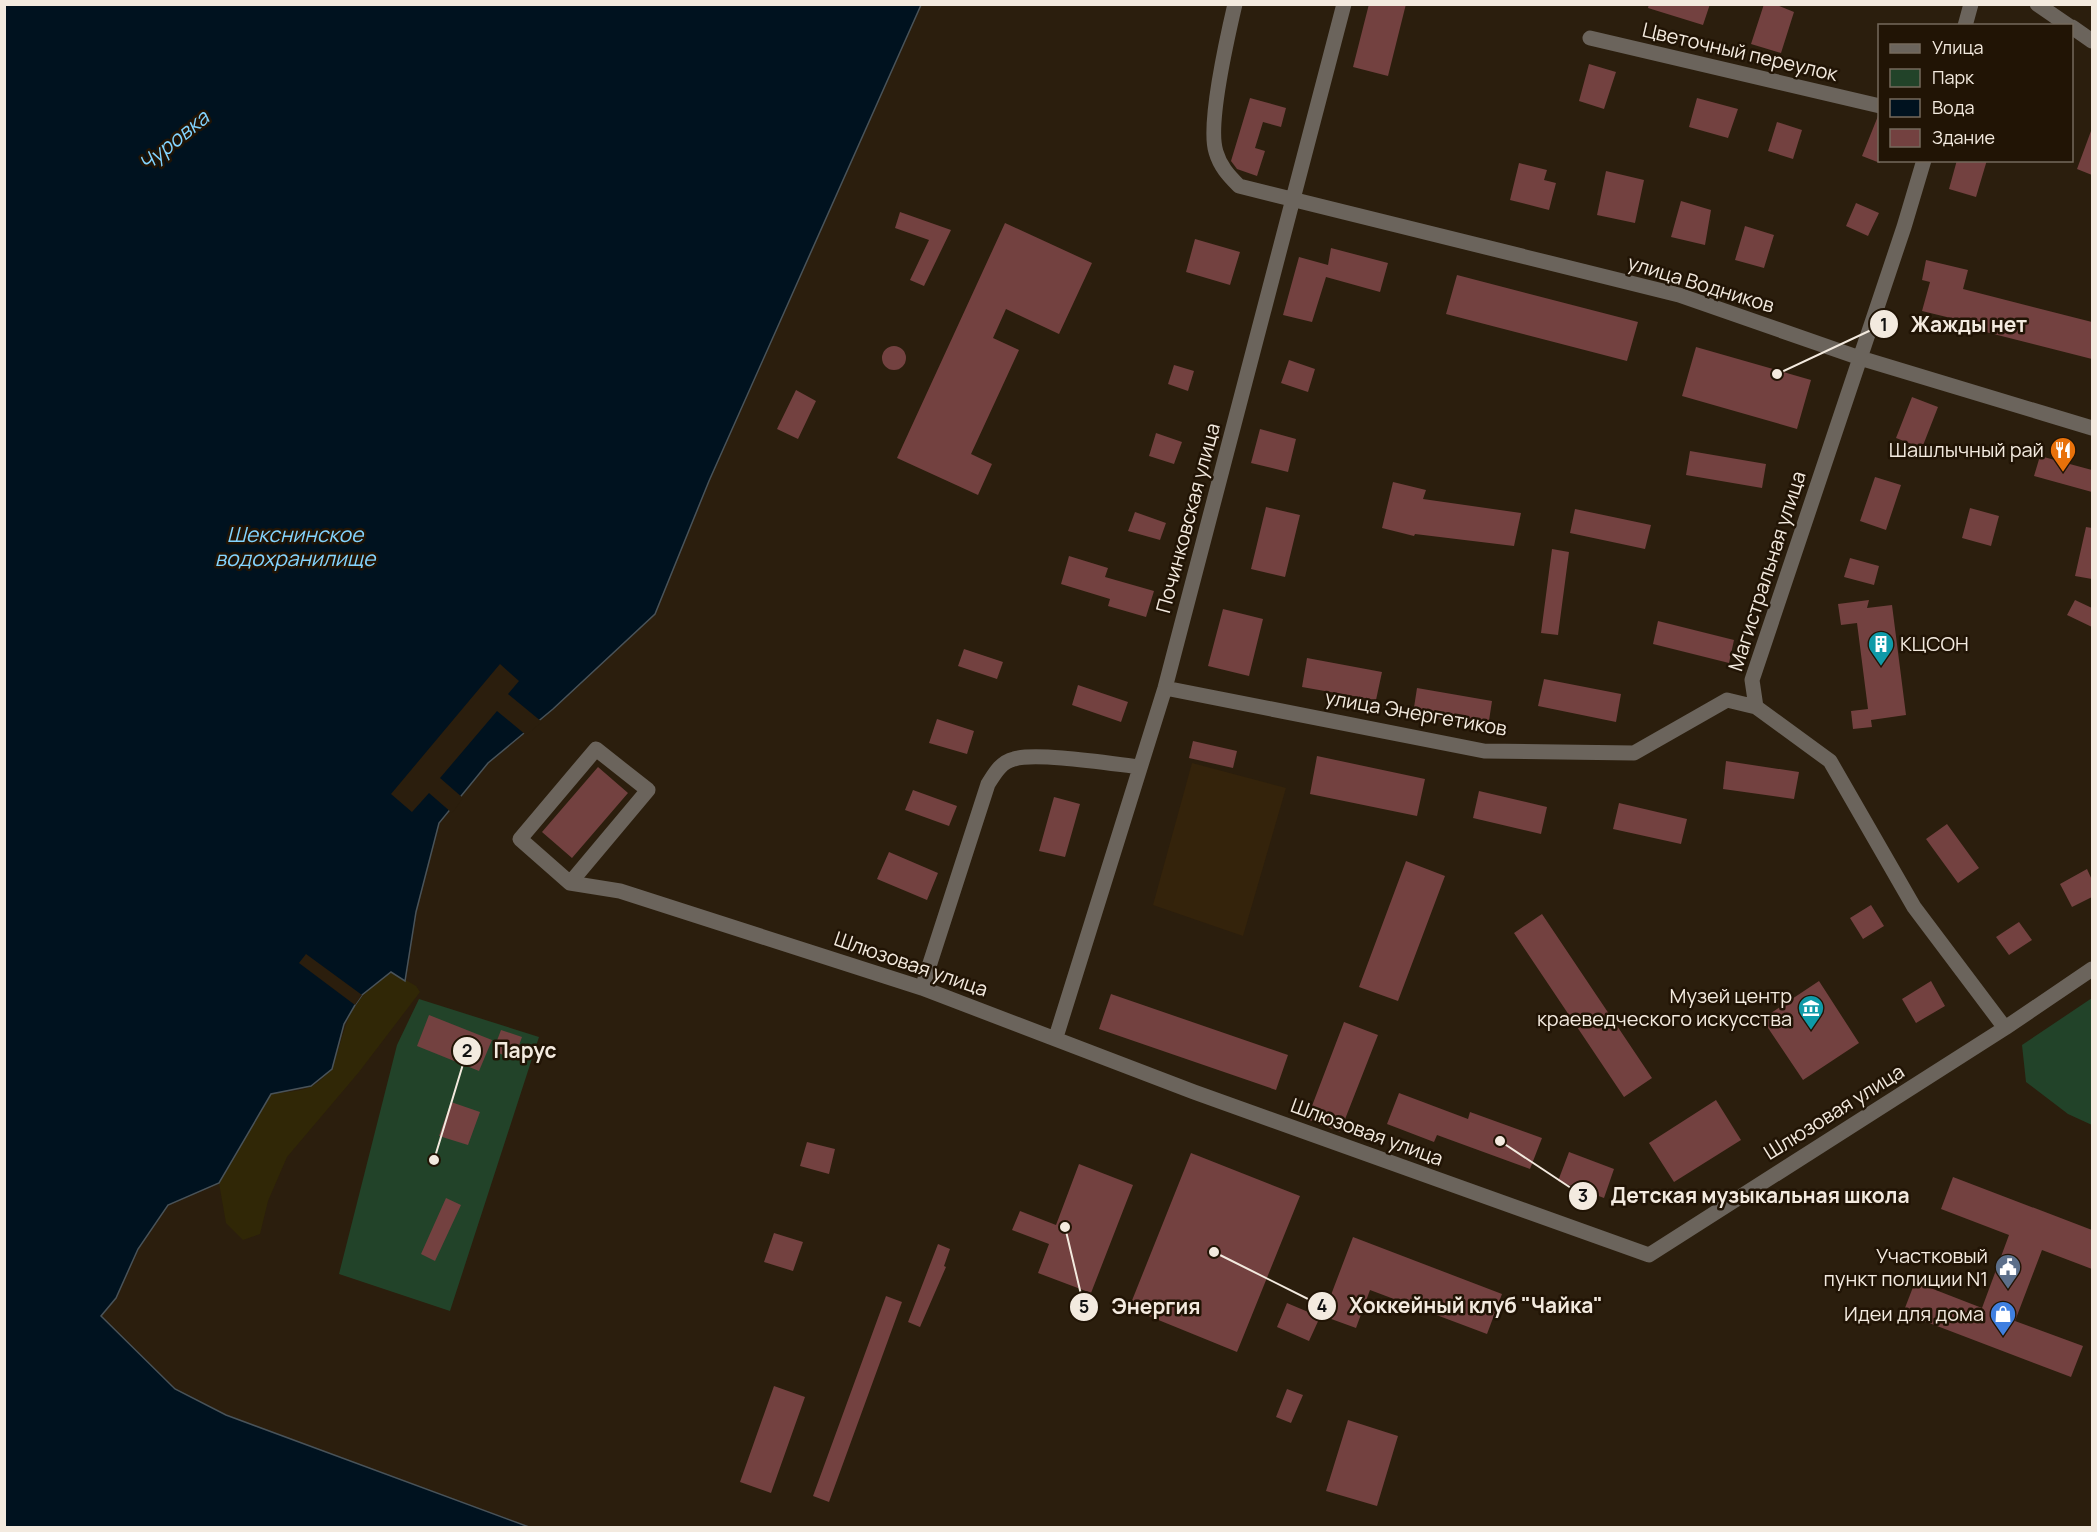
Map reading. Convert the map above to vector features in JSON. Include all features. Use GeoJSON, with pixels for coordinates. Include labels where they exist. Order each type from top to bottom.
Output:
{"type":"FeatureCollection","features":[{"type":"Feature","properties":{"kind":"street","name":"улица Водников"},"geometry":{"type":"LineString","coordinates":[[1235,4],[1223,54],[1215,150],[1225,172],[1239,186],[1679,296],[1860,358],[2092,428]]}},
{"type":"Feature","properties":{"kind":"street","name":"Починковская улица"},"geometry":{"type":"LineString","coordinates":[[1056,1037],[1165,688],[1344,4]]}},
{"type":"Feature","properties":{"kind":"street"},"geometry":{"type":"LineString","coordinates":[[1966,24],[1971,4]]}},
{"type":"Feature","properties":{"kind":"street"},"geometry":{"type":"LineString","coordinates":[[2037,4],[2067,24]]}},
{"type":"Feature","properties":{"kind":"street"},"geometry":{"type":"LineString","coordinates":[[2073,28],[2092,41]]}},
{"type":"Feature","properties":{"kind":"street","name":"Цветочный переулок"},"geometry":{"type":"LineString","coordinates":[[1590,38],[1878,106]]}},
{"type":"Feature","properties":{"kind":"street","name":"Магистральная улица"},"geometry":{"type":"LineString","coordinates":[[1755,707],[1752,680],[1923,162]]}},
{"type":"Feature","properties":{"kind":"street","name":"улица Энергетиков"},"geometry":{"type":"LineString","coordinates":[[1165,688],[1484,751],[1634,753],[1727,700],[1755,707]]}},
{"type":"Feature","properties":{"kind":"street"},"geometry":{"type":"LineString","coordinates":[[1755,707],[1830,761],[1914,907],[2005,1028]]}},
{"type":"Feature","properties":{"kind":"street"},"geometry":{"type":"LineString","coordinates":[[596,749],[648,790],[570,883],[520,839],[596,749]]}},
{"type":"Feature","properties":{"kind":"street"},"geometry":{"type":"LineString","coordinates":[[922,988],[988,784],[1001,765],[1015,758],[1040,758],[1140,767]]}},
{"type":"Feature","properties":{"kind":"street","name":"Шлюзовая улица"},"geometry":{"type":"LineString","coordinates":[[570,883],[620,891],[922,988],[1056,1037],[1194,1092],[1649,1256],[2005,1028],[2092,969]]}},
{"type":"Feature","properties":{"kind":"shaded area"},"geometry":{"type":"Polygon","coordinates":[[[1192,763],[1286,788],[1243,936],[1153,905],[1192,763]]]}},
{"type":"Feature","properties":{"kind":"green space"},"geometry":{"type":"Polygon","coordinates":[[[2092,998],[2092,1125],[2068,1114],[2026,1082],[2022,1045],[2092,998]]]}},
{"type":"Feature","properties":{"kind":"green space"},"geometry":{"type":"Polygon","coordinates":[[[419,999],[539,1037],[450,1311],[339,1274],[397,1045],[419,999]]]}},
{"type":"Feature","properties":{"kind":"sand"},"geometry":{"type":"Polygon","coordinates":[[[392,972],[416,986],[420,992],[359,1072],[287,1157],[268,1201],[260,1234],[243,1240],[226,1223],[219,1183],[271,1094],[303,1090],[321,1080],[334,1061],[354,1007],[366,992],[392,972]]]}},
{"type":"Feature","properties":{"kind":"water","name":"Шекснинское водохранилище"},"geometry":{"type":"Polygon","coordinates":[[[5,5],[921,5],[709,481],[655,614],[553,709],[488,763],[439,823],[416,912],[405,981],[391,972],[362,995],[344,1024],[332,1069],[311,1086],[271,1094],[219,1183],[168,1205],[138,1249],[116,1298],[101,1316],[175,1389],[226,1415],[529,1527],[5,1528],[5,5]]]}},
{"type":"Feature","properties":{"kind":"pier"},"geometry":{"type":"Polygon","coordinates":[[[500,664],[519,681],[508,694],[542,722],[526,735],[497,711],[440,778],[463,798],[452,813],[429,793],[412,812],[391,794],[500,664]]]}},
{"type":"Feature","properties":{"kind":"pier"},"geometry":{"type":"Polygon","coordinates":[[[306,954],[362,995],[355,1005],[299,963],[306,954]]]}},
{"type":"Feature","properties":{"kind":"building"},"geometry":{"type":"Polygon","coordinates":[[[1369,4],[1406,4],[1388,76],[1353,67],[1369,4]]]}},
{"type":"Feature","properties":{"kind":"building"},"geometry":{"type":"Polygon","coordinates":[[[1649,4],[1710,4],[1703,25],[1648,8],[1649,4]]]}},
{"type":"Feature","properties":{"kind":"building"},"geometry":{"type":"Polygon","coordinates":[[[1764,4],[1774,4],[1794,12],[1781,53],[1751,44],[1764,4]]]}},
{"type":"Feature","properties":{"kind":"building"},"geometry":{"type":"Polygon","coordinates":[[[1589,64],[1616,72],[1604,109],[1579,101],[1589,64]]]}},
{"type":"Feature","properties":{"kind":"building"},"geometry":{"type":"Polygon","coordinates":[[[1250,98],[1286,108],[1281,127],[1263,122],[1255,148],[1265,151],[1257,176],[1237,169],[1231,161],[1250,98]]]}},
{"type":"Feature","properties":{"kind":"building"},"geometry":{"type":"Polygon","coordinates":[[[1697,98],[1738,109],[1728,138],[1689,127],[1697,98]]]}},
{"type":"Feature","properties":{"kind":"building"},"geometry":{"type":"Polygon","coordinates":[[[1878,116],[1878,162],[1880,163],[1862,156],[1878,116]]]}},
{"type":"Feature","properties":{"kind":"building"},"geometry":{"type":"Polygon","coordinates":[[[1777,122],[1802,130],[1793,159],[1768,151],[1777,122]]]}},
{"type":"Feature","properties":{"kind":"building"},"geometry":{"type":"Polygon","coordinates":[[[2092,131],[2092,175],[2077,169],[2092,131]]]}},
{"type":"Feature","properties":{"kind":"building"},"geometry":{"type":"Polygon","coordinates":[[[1956,162],[1986,162],[1976,197],[1949,189],[1956,162]]]}},
{"type":"Feature","properties":{"kind":"building"},"geometry":{"type":"Polygon","coordinates":[[[1519,163],[1547,170],[1544,180],[1556,183],[1549,210],[1510,200],[1519,163]]]}},
{"type":"Feature","properties":{"kind":"building"},"geometry":{"type":"Polygon","coordinates":[[[1606,171],[1644,180],[1635,223],[1597,215],[1606,171]]]}},
{"type":"Feature","properties":{"kind":"building"},"geometry":{"type":"Polygon","coordinates":[[[1681,201],[1711,210],[1705,245],[1671,237],[1681,201]]]}},
{"type":"Feature","properties":{"kind":"building"},"geometry":{"type":"Polygon","coordinates":[[[1856,203],[1879,213],[1868,236],[1846,226],[1856,203]]]}},
{"type":"Feature","properties":{"kind":"building"},"geometry":{"type":"Polygon","coordinates":[[[900,212],[951,230],[924,286],[910,280],[929,240],[895,228],[900,212]]]}},
{"type":"Feature","properties":{"kind":"building"},"geometry":{"type":"Polygon","coordinates":[[[1005,223],[1092,263],[1059,334],[1006,309],[993,338],[1019,350],[971,454],[992,464],[978,495],[897,458],[1005,223]]]}},
{"type":"Feature","properties":{"kind":"building"},"geometry":{"type":"Polygon","coordinates":[[[1745,226],[1774,235],[1764,268],[1735,260],[1745,226]]]}},
{"type":"Feature","properties":{"kind":"building"},"geometry":{"type":"Polygon","coordinates":[[[1195,239],[1240,252],[1230,285],[1186,272],[1195,239]]]}},
{"type":"Feature","properties":{"kind":"building"},"geometry":{"type":"Polygon","coordinates":[[[1331,248],[1388,263],[1380,292],[1326,277],[1312,322],[1283,315],[1299,257],[1328,265],[1331,248]]]}},
{"type":"Feature","properties":{"kind":"building"},"geometry":{"type":"Polygon","coordinates":[[[1926,260],[1968,270],[1963,289],[2092,322],[2092,359],[1958,325],[1959,320],[1922,311],[1930,282],[1922,280],[1926,260]]]}},
{"type":"Feature","properties":{"kind":"building"},"geometry":{"type":"Polygon","coordinates":[[[1457,275],[1638,322],[1627,361],[1446,314],[1457,275]]]}},
{"type":"Feature","properties":{"kind":"building"},"geometry":{"type":"Polygon","coordinates":[[[894,346],[903,349],[906,358],[903,367],[894,370],[885,367],[882,358],[885,349],[894,346]]]}},
{"type":"Feature","properties":{"kind":"building"},"geometry":{"type":"Polygon","coordinates":[[[1696,347],[1811,380],[1797,429],[1682,396],[1696,347]]]}},
{"type":"Feature","properties":{"kind":"building"},"geometry":{"type":"Polygon","coordinates":[[[1289,360],[1315,369],[1308,392],[1281,383],[1289,360]]]}},
{"type":"Feature","properties":{"kind":"building"},"geometry":{"type":"Polygon","coordinates":[[[1174,365],[1194,371],[1188,391],[1168,384],[1174,365]]]}},
{"type":"Feature","properties":{"kind":"building"},"geometry":{"type":"Polygon","coordinates":[[[796,390],[816,401],[798,439],[777,429],[796,390]]]}},
{"type":"Feature","properties":{"kind":"building"},"geometry":{"type":"Polygon","coordinates":[[[1912,397],[1938,407],[1922,448],[1896,438],[1912,397]]]}},
{"type":"Feature","properties":{"kind":"building"},"geometry":{"type":"Polygon","coordinates":[[[1260,429],[1296,439],[1288,472],[1251,463],[1260,429]]]}},
{"type":"Feature","properties":{"kind":"building"},"geometry":{"type":"Polygon","coordinates":[[[1156,433],[1182,442],[1174,464],[1149,456],[1156,433]]]}},
{"type":"Feature","properties":{"kind":"building"},"geometry":{"type":"Polygon","coordinates":[[[1690,451],[1766,464],[1762,488],[1686,475],[1690,451]]]}},
{"type":"Feature","properties":{"kind":"building","name":"Шашлычный рай"},"geometry":{"type":"Polygon","coordinates":[[[2040,456],[2092,470],[2092,492],[2034,476],[2040,456]]]}},
{"type":"Feature","properties":{"kind":"building"},"geometry":{"type":"Polygon","coordinates":[[[1875,477],[1901,485],[1886,530],[1860,521],[1875,477]]]}},
{"type":"Feature","properties":{"kind":"building"},"geometry":{"type":"Polygon","coordinates":[[[1393,482],[1426,490],[1423,499],[1521,513],[1514,546],[1415,534],[1414,536],[1382,528],[1393,482]]]}},
{"type":"Feature","properties":{"kind":"building"},"geometry":{"type":"Polygon","coordinates":[[[1266,507],[1300,515],[1285,577],[1251,569],[1266,507]]]}},
{"type":"Feature","properties":{"kind":"building"},"geometry":{"type":"Polygon","coordinates":[[[1970,508],[1999,516],[1991,546],[1962,538],[1970,508]]]}},
{"type":"Feature","properties":{"kind":"building"},"geometry":{"type":"Polygon","coordinates":[[[1575,509],[1651,525],[1645,549],[1570,533],[1575,509]]]}},
{"type":"Feature","properties":{"kind":"building"},"geometry":{"type":"Polygon","coordinates":[[[1135,512],[1166,523],[1160,540],[1128,531],[1135,512]]]}},
{"type":"Feature","properties":{"kind":"building"},"geometry":{"type":"Polygon","coordinates":[[[2086,527],[2092,528],[2092,579],[2075,576],[2086,527]]]}},
{"type":"Feature","properties":{"kind":"building"},"geometry":{"type":"Polygon","coordinates":[[[1552,549],[1569,552],[1558,635],[1541,633],[1552,549]]]}},
{"type":"Feature","properties":{"kind":"building"},"geometry":{"type":"Polygon","coordinates":[[[1069,556],[1108,568],[1105,577],[1154,591],[1146,617],[1108,606],[1110,599],[1061,584],[1069,556]]]}},
{"type":"Feature","properties":{"kind":"building"},"geometry":{"type":"Polygon","coordinates":[[[1850,558],[1879,566],[1874,585],[1844,577],[1850,558]]]}},
{"type":"Feature","properties":{"kind":"building","name":"КЦСОН"},"geometry":{"type":"Polygon","coordinates":[[[1869,600],[1867,608],[1892,605],[1906,715],[1871,720],[1872,727],[1853,729],[1851,711],[1868,709],[1857,623],[1841,625],[1838,604],[1869,600]]]}},
{"type":"Feature","properties":{"kind":"building"},"geometry":{"type":"Polygon","coordinates":[[[2075,600],[2092,608],[2092,627],[2067,615],[2075,600]]]}},
{"type":"Feature","properties":{"kind":"building"},"geometry":{"type":"Polygon","coordinates":[[[1223,609],[1263,619],[1249,676],[1208,666],[1223,609]]]}},
{"type":"Feature","properties":{"kind":"building"},"geometry":{"type":"Polygon","coordinates":[[[1658,621],[1734,640],[1729,663],[1653,644],[1658,621]]]}},
{"type":"Feature","properties":{"kind":"building"},"geometry":{"type":"Polygon","coordinates":[[[964,649],[1003,662],[997,679],[958,666],[964,649]]]}},
{"type":"Feature","properties":{"kind":"building"},"geometry":{"type":"Polygon","coordinates":[[[1307,658],[1382,672],[1376,700],[1302,687],[1307,658]]]}},
{"type":"Feature","properties":{"kind":"building"},"geometry":{"type":"Polygon","coordinates":[[[1544,679],[1621,694],[1616,722],[1538,706],[1544,679]]]}},
{"type":"Feature","properties":{"kind":"building"},"geometry":{"type":"Polygon","coordinates":[[[1078,685],[1128,702],[1121,722],[1072,705],[1078,685]]]}},
{"type":"Feature","properties":{"kind":"building"},"geometry":{"type":"Polygon","coordinates":[[[1417,688],[1492,701],[1488,727],[1413,714],[1417,688]]]}},
{"type":"Feature","properties":{"kind":"building"},"geometry":{"type":"Polygon","coordinates":[[[937,719],[974,731],[967,754],[929,743],[937,719]]]}},
{"type":"Feature","properties":{"kind":"building"},"geometry":{"type":"Polygon","coordinates":[[[1193,741],[1237,751],[1233,768],[1189,758],[1193,741]]]}},
{"type":"Feature","properties":{"kind":"building"},"geometry":{"type":"Polygon","coordinates":[[[1317,756],[1425,779],[1417,816],[1310,794],[1317,756]]]}},
{"type":"Feature","properties":{"kind":"building"},"geometry":{"type":"Polygon","coordinates":[[[1726,761],[1799,772],[1794,799],[1723,789],[1726,761]]]}},
{"type":"Feature","properties":{"kind":"building"},"geometry":{"type":"Polygon","coordinates":[[[598,767],[628,793],[572,858],[542,832],[598,767]]]}},
{"type":"Feature","properties":{"kind":"building"},"geometry":{"type":"Polygon","coordinates":[[[913,790],[957,806],[949,826],[905,810],[913,790]]]}},
{"type":"Feature","properties":{"kind":"building"},"geometry":{"type":"Polygon","coordinates":[[[1479,791],[1547,807],[1541,834],[1473,818],[1479,791]]]}},
{"type":"Feature","properties":{"kind":"building"},"geometry":{"type":"Polygon","coordinates":[[[1054,797],[1080,804],[1065,857],[1039,851],[1054,797]]]}},
{"type":"Feature","properties":{"kind":"building"},"geometry":{"type":"Polygon","coordinates":[[[1619,803],[1687,819],[1681,844],[1613,829],[1619,803]]]}},
{"type":"Feature","properties":{"kind":"building"},"geometry":{"type":"Polygon","coordinates":[[[1947,824],[1979,868],[1958,883],[1926,839],[1947,824]]]}},
{"type":"Feature","properties":{"kind":"building"},"geometry":{"type":"Polygon","coordinates":[[[889,852],[938,873],[927,900],[877,879],[889,852]]]}},
{"type":"Feature","properties":{"kind":"building"},"geometry":{"type":"Polygon","coordinates":[[[1406,861],[1445,876],[1398,1001],[1359,987],[1406,861]]]}},
{"type":"Feature","properties":{"kind":"building"},"geometry":{"type":"Polygon","coordinates":[[[2087,869],[2092,880],[2092,897],[2072,907],[2060,884],[2087,869]]]}},
{"type":"Feature","properties":{"kind":"building"},"geometry":{"type":"Polygon","coordinates":[[[1871,905],[1884,926],[1863,939],[1850,918],[1871,905]]]}},
{"type":"Feature","properties":{"kind":"building"},"geometry":{"type":"Polygon","coordinates":[[[1542,914],[1652,1078],[1624,1097],[1514,933],[1542,914]]]}},
{"type":"Feature","properties":{"kind":"building"},"geometry":{"type":"Polygon","coordinates":[[[2019,922],[2032,940],[2009,955],[1996,937],[2019,922]]]}},
{"type":"Feature","properties":{"kind":"building","name":"Музей центр краеведческого искусства"},"geometry":{"type":"Polygon","coordinates":[[[1819,981],[1859,1043],[1803,1080],[1762,1019],[1819,981]]]}},
{"type":"Feature","properties":{"kind":"building"},"geometry":{"type":"Polygon","coordinates":[[[1931,981],[1945,1006],[1916,1023],[1902,999],[1931,981]]]}},
{"type":"Feature","properties":{"kind":"building"},"geometry":{"type":"Polygon","coordinates":[[[1111,994],[1288,1055],[1276,1090],[1099,1029],[1111,994]]]}},
{"type":"Feature","properties":{"kind":"building"},"geometry":{"type":"Polygon","coordinates":[[[429,1015],[492,1040],[479,1071],[417,1046],[429,1015]]]}},
{"type":"Feature","properties":{"kind":"building"},"geometry":{"type":"Polygon","coordinates":[[[1344,1022],[1378,1035],[1340,1132],[1307,1119],[1344,1022]]]}},
{"type":"Feature","properties":{"kind":"building"},"geometry":{"type":"Polygon","coordinates":[[[501,1030],[522,1037],[514,1059],[493,1051],[501,1030]]]}},
{"type":"Feature","properties":{"kind":"building"},"geometry":{"type":"Polygon","coordinates":[[[1399,1093],[1468,1119],[1470,1112],[1542,1138],[1530,1169],[1437,1135],[1434,1142],[1387,1124],[1399,1093]]]}},
{"type":"Feature","properties":{"kind":"building"},"geometry":{"type":"Polygon","coordinates":[[[1716,1100],[1741,1140],[1674,1182],[1649,1143],[1716,1100]]]}},
{"type":"Feature","properties":{"kind":"building"},"geometry":{"type":"Polygon","coordinates":[[[451,1102],[480,1112],[468,1145],[439,1136],[451,1102]]]}},
{"type":"Feature","properties":{"kind":"building"},"geometry":{"type":"Polygon","coordinates":[[[807,1142],[835,1149],[829,1174],[800,1166],[807,1142]]]}},
{"type":"Feature","properties":{"kind":"building"},"geometry":{"type":"Polygon","coordinates":[[[1569,1152],[1614,1169],[1604,1198],[1558,1181],[1569,1152]]]}},
{"type":"Feature","properties":{"kind":"building"},"geometry":{"type":"Polygon","coordinates":[[[1191,1153],[1300,1196],[1237,1352],[1129,1308],[1191,1153]]]}},
{"type":"Feature","properties":{"kind":"building"},"geometry":{"type":"Polygon","coordinates":[[[1079,1164],[1133,1185],[1091,1293],[1038,1273],[1049,1244],[1012,1230],[1020,1211],[1056,1225],[1079,1164]]]}},
{"type":"Feature","properties":{"kind":"building"},"geometry":{"type":"Polygon","coordinates":[[[1953,1177],[2092,1230],[2092,1269],[2042,1250],[2015,1321],[2083,1346],[2071,1377],[1903,1313],[1915,1282],[1982,1308],[2009,1235],[1941,1209],[1953,1177]]]}},
{"type":"Feature","properties":{"kind":"building"},"geometry":{"type":"Polygon","coordinates":[[[446,1198],[461,1205],[435,1261],[421,1254],[446,1198]]]}},
{"type":"Feature","properties":{"kind":"building"},"geometry":{"type":"Polygon","coordinates":[[[774,1233],[803,1242],[793,1271],[764,1262],[774,1233]]]}},
{"type":"Feature","properties":{"kind":"building"},"geometry":{"type":"Polygon","coordinates":[[[1353,1237],[1502,1294],[1487,1334],[1370,1290],[1356,1328],[1323,1316],[1353,1237]]]}},
{"type":"Feature","properties":{"kind":"building"},"geometry":{"type":"Polygon","coordinates":[[[938,1244],[950,1249],[944,1266],[946,1267],[920,1327],[908,1322],[938,1244]]]}},
{"type":"Feature","properties":{"kind":"building"},"geometry":{"type":"Polygon","coordinates":[[[886,1296],[902,1302],[829,1502],[813,1496],[886,1296]]]}},
{"type":"Feature","properties":{"kind":"building"},"geometry":{"type":"Polygon","coordinates":[[[1287,1303],[1320,1317],[1309,1341],[1277,1327],[1287,1303]]]}},
{"type":"Feature","properties":{"kind":"building"},"geometry":{"type":"Polygon","coordinates":[[[774,1386],[805,1397],[771,1493],[740,1482],[774,1386]]]}},
{"type":"Feature","properties":{"kind":"building"},"geometry":{"type":"Polygon","coordinates":[[[1287,1389],[1303,1395],[1291,1423],[1276,1417],[1287,1389]]]}},
{"type":"Feature","properties":{"kind":"building"},"geometry":{"type":"Polygon","coordinates":[[[1348,1420],[1398,1436],[1377,1506],[1326,1491],[1348,1420]]]}},
{"type":"Feature","properties":{"kind":"place","name":"Жажды нет"},"geometry":{"type":"Point","coordinates":[1777,374]}},
{"type":"Feature","properties":{"kind":"place","name":"Шашлычный рай"},"geometry":{"type":"Point","coordinates":[2063,473]}},
{"type":"Feature","properties":{"kind":"place","name":"КЦСОН"},"geometry":{"type":"Point","coordinates":[1881,667]}},
{"type":"Feature","properties":{"kind":"place","name":"Музей центр краеведческого искусства"},"geometry":{"type":"Point","coordinates":[1811,1031]}},
{"type":"Feature","properties":{"kind":"place","name":"Детская музыкальная школа"},"geometry":{"type":"Point","coordinates":[1500,1141]}},
{"type":"Feature","properties":{"kind":"place","name":"Парус"},"geometry":{"type":"Point","coordinates":[434,1160]}},
{"type":"Feature","properties":{"kind":"place","name":"Энергия"},"geometry":{"type":"Point","coordinates":[1065,1227]}},
{"type":"Feature","properties":{"kind":"place","name":"Хоккейный клуб \"Чайка\""},"geometry":{"type":"Point","coordinates":[1214,1252]}},
{"type":"Feature","properties":{"kind":"place","name":"Участковый пункт полиции N1"},"geometry":{"type":"Point","coordinates":[2008,1290]}},
{"type":"Feature","properties":{"kind":"place","name":"Идеи для дома"},"geometry":{"type":"Point","coordinates":[2003,1337]}},
{"type":"Feature","properties":{"kind":"water label","name":"Чуровка"},"geometry":{"type":"Point","coordinates":[174,141]}}]}
